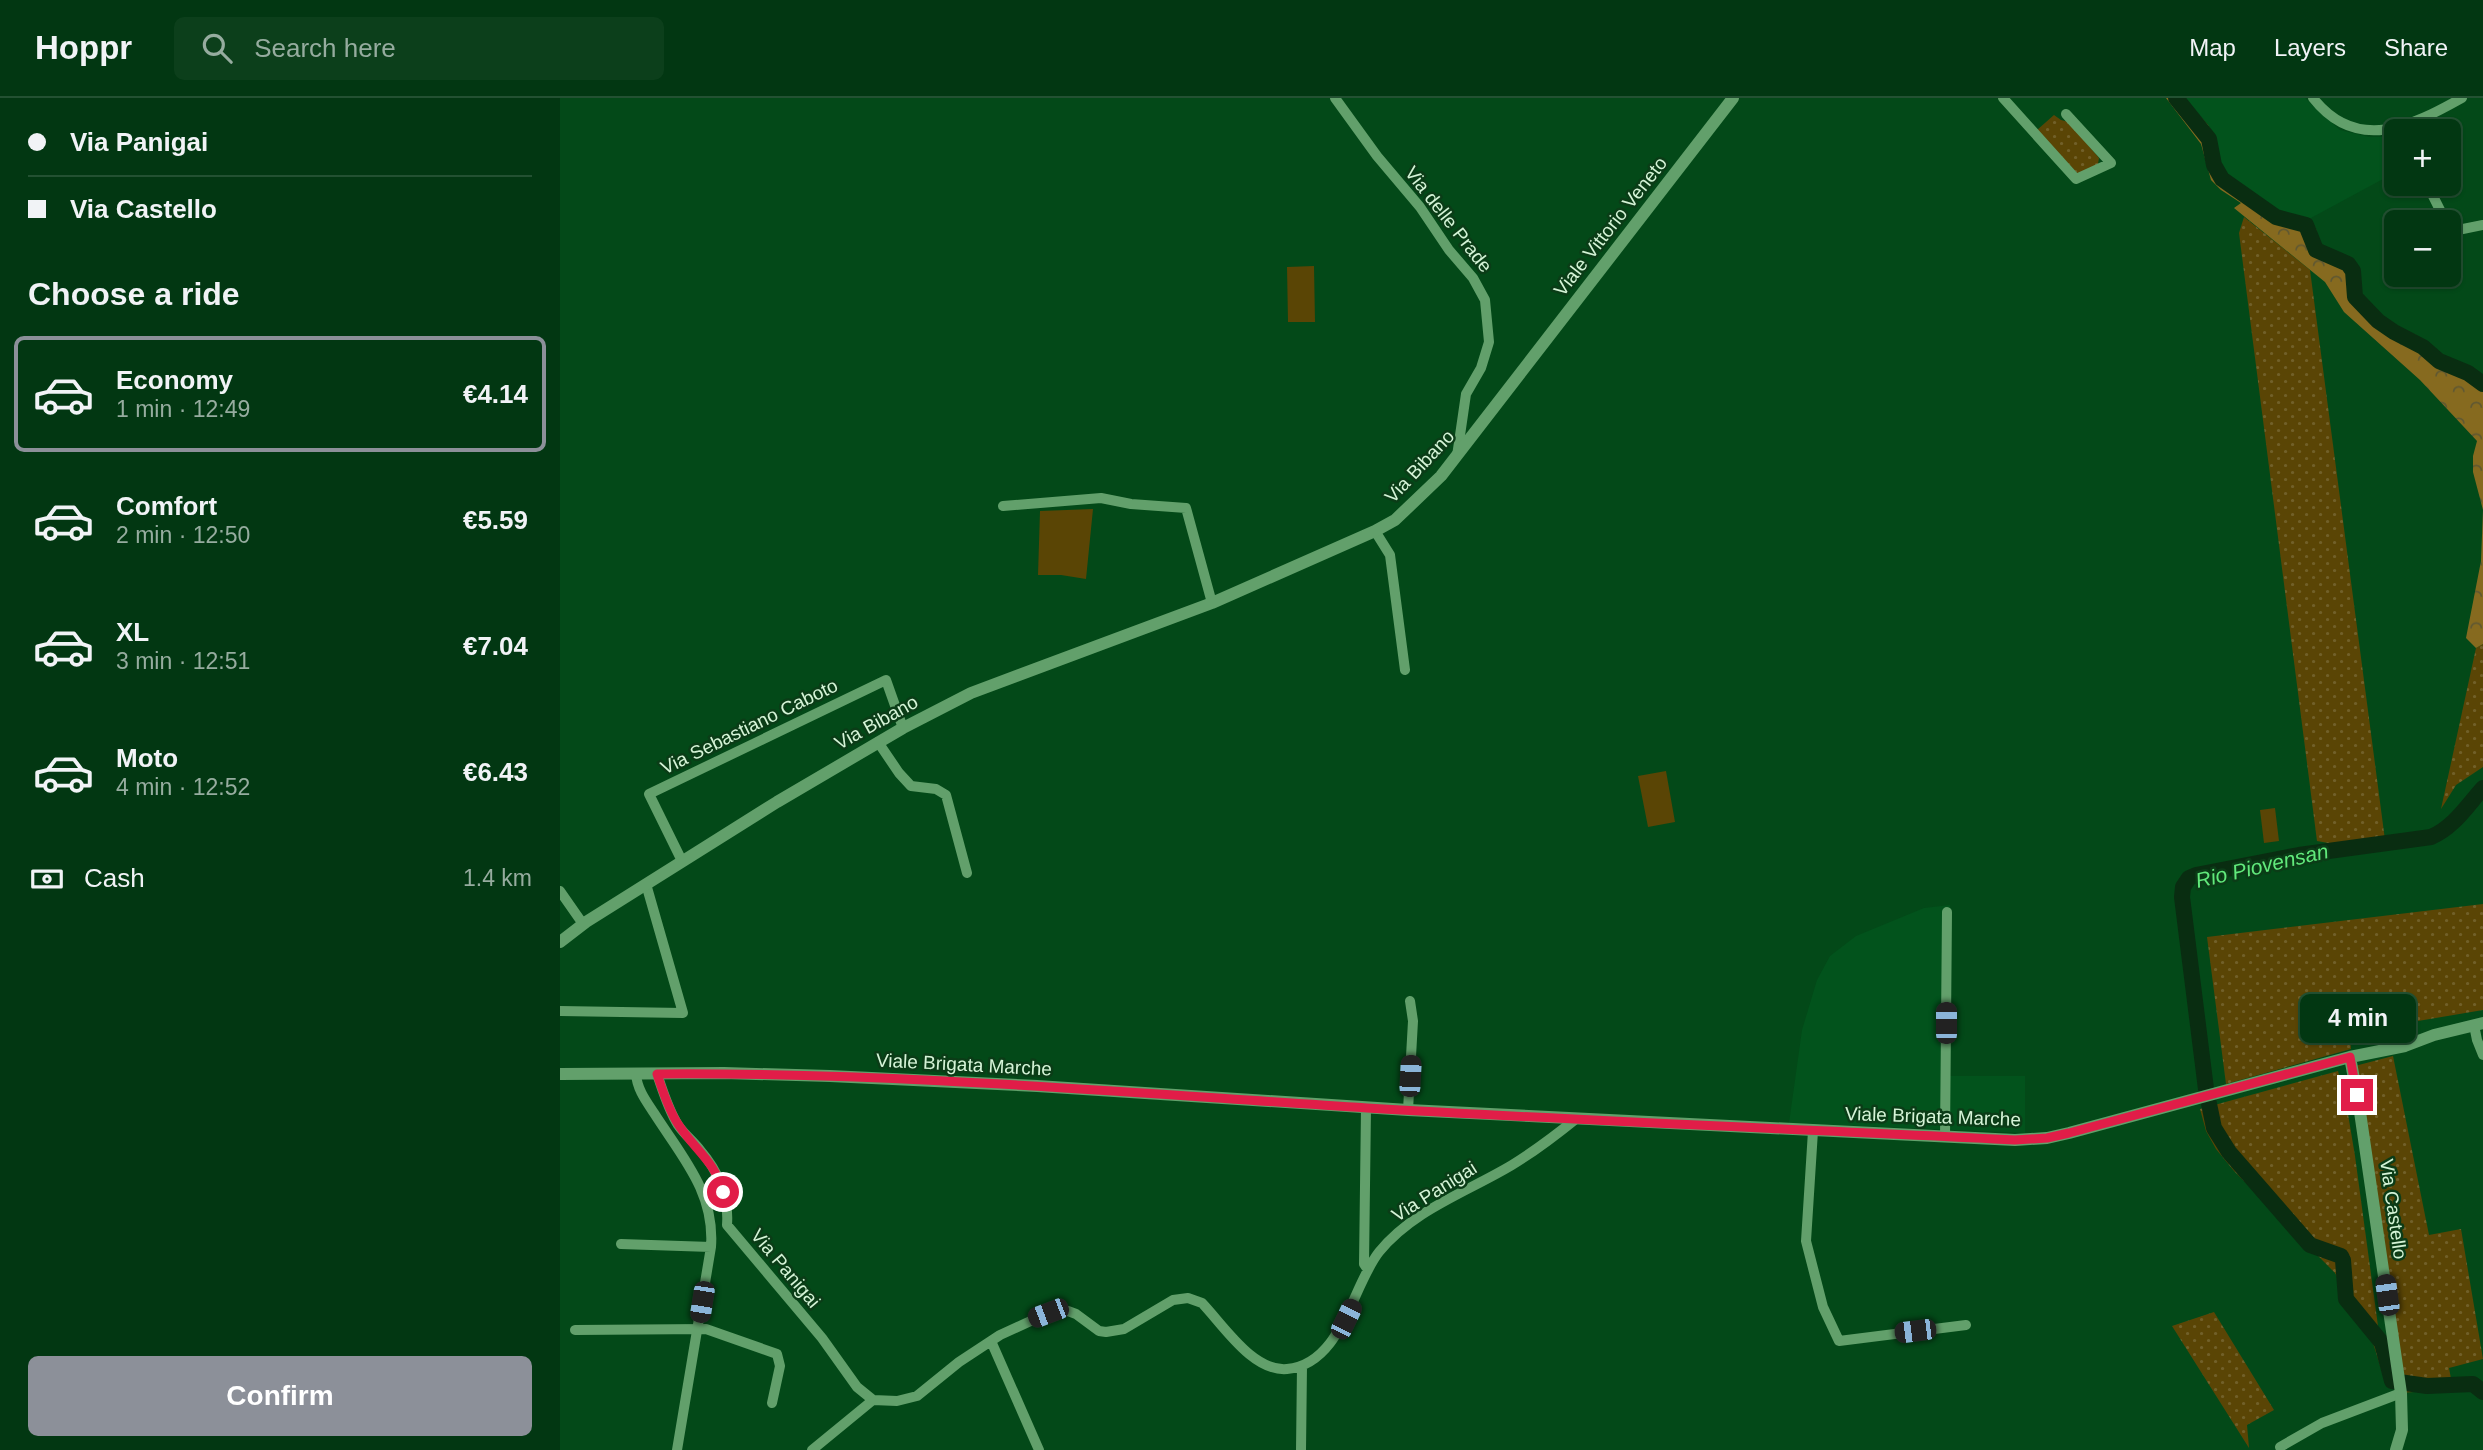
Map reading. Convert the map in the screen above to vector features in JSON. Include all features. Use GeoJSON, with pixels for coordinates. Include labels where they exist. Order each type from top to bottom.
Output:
{"type":"FeatureCollection","features":[{"type":"Feature","properties":{"kind":"street","name":"Via delle Prade"},"geometry":{"type":"LineString","coordinates":[[1335,98],[1377,156],[1420,207],[1449,250],[1474,278],[1485,300],[1489,342],[1481,368],[1466,394],[1457,456]]}},
{"type":"Feature","properties":{"kind":"street","name":"Viale Vittorio Veneto"},"geometry":{"type":"LineString","coordinates":[[1518,378],[1733,98]]}},
{"type":"Feature","properties":{"kind":"street"},"geometry":{"type":"LineString","coordinates":[[2003,98],[2076,179],[2111,163],[2066,114]]}},
{"type":"Feature","properties":{"kind":"street"},"geometry":{"type":"LineString","coordinates":[[2313,98],[2323,111],[2348,126],[2363,130],[2384,130]]}},
{"type":"Feature","properties":{"kind":"street"},"geometry":{"type":"LineString","coordinates":[[2422,119],[2462,98]]}},
{"type":"Feature","properties":{"kind":"street"},"geometry":{"type":"LineString","coordinates":[[2461,230],[2483,225]]}},
{"type":"Feature","properties":{"kind":"street","name":"Via Bibano"},"geometry":{"type":"LineString","coordinates":[[560,942],[583,924],[682,861],[903,727],[971,693],[1212,603],[1395,520],[1416,502],[1457,456],[1518,378]]}},
{"type":"Feature","properties":{"kind":"street"},"geometry":{"type":"LineString","coordinates":[[1003,506],[1101,498],[1131,504],[1186,508],[1212,603]]}},
{"type":"Feature","properties":{"kind":"street"},"geometry":{"type":"LineString","coordinates":[[1375,531],[1390,555],[1405,670]]}},
{"type":"Feature","properties":{"kind":"street","name":"Via Sebastiano Caboto"},"geometry":{"type":"LineString","coordinates":[[682,861],[649,794],[886,680],[903,727]]}},
{"type":"Feature","properties":{"kind":"street"},"geometry":{"type":"LineString","coordinates":[[878,742],[899,774],[911,786],[936,789],[946,795],[967,873]]}},
{"type":"Feature","properties":{"kind":"street"},"geometry":{"type":"LineString","coordinates":[[560,1011],[682,1013],[646,884]]}},
{"type":"Feature","properties":{"kind":"street"},"geometry":{"type":"LineString","coordinates":[[560,891],[583,924]]}},
{"type":"Feature","properties":{"kind":"street"},"geometry":{"type":"LineString","coordinates":[[1945,1137],[1947,912]]}},
{"type":"Feature","properties":{"kind":"street"},"geometry":{"type":"LineString","coordinates":[[1408,1110],[1413,1021],[1410,1001]]}},
{"type":"Feature","properties":{"kind":"street"},"geometry":{"type":"LineString","coordinates":[[2479,1024],[2477,1040],[2483,1055]]}},
{"type":"Feature","properties":{"kind":"street","name":"Viale Brigata Marche"},"geometry":{"type":"LineString","coordinates":[[560,1074],[857,1078],[1037,1086],[1366,1108],[2015,1140],[2047,1138],[2350,1057],[2405,1046],[2479,1024]]}},
{"type":"Feature","properties":{"kind":"street","name":"Via Castello"},"geometry":{"type":"LineString","coordinates":[[2350,1057],[2401,1392],[2402,1430],[2396,1450]]}},
{"type":"Feature","properties":{"kind":"street"},"geometry":{"type":"LineString","coordinates":[[636,1074],[641,1094],[699,1183],[712,1222],[711,1247],[677,1450]]}},
{"type":"Feature","properties":{"kind":"street","name":"Via Panigai"},"geometry":{"type":"LineString","coordinates":[[657,1074],[668,1106],[679,1126],[719,1176],[727,1208],[727,1225],[822,1338],[857,1387],[873,1400]]}},
{"type":"Feature","properties":{"kind":"street"},"geometry":{"type":"LineString","coordinates":[[1366,1108],[1366,1267]]}},
{"type":"Feature","properties":{"kind":"street","name":"Via Panigai"},"geometry":{"type":"LineString","coordinates":[[1302,1366],[1321,1351],[1339,1329],[1372,1262],[1406,1225],[1548,1142],[1577,1118]]}},
{"type":"Feature","properties":{"kind":"street"},"geometry":{"type":"LineString","coordinates":[[1813,1131],[1806,1241],[1823,1307],[1839,1341],[1966,1325]]}},
{"type":"Feature","properties":{"kind":"street"},"geometry":{"type":"LineString","coordinates":[[712,1222],[727,1225]]}},
{"type":"Feature","properties":{"kind":"street"},"geometry":{"type":"LineString","coordinates":[[621,1244],[711,1247]]}},
{"type":"Feature","properties":{"kind":"street"},"geometry":{"type":"LineString","coordinates":[[812,1450],[873,1400],[897,1401],[918,1396],[959,1363],[1022,1323],[1058,1310],[1076,1314],[1099,1331],[1114,1332],[1124,1329],[1164,1304],[1188,1298],[1202,1303],[1250,1355],[1266,1367],[1275,1369],[1302,1366],[1301,1450]]}},
{"type":"Feature","properties":{"kind":"street"},"geometry":{"type":"LineString","coordinates":[[575,1329],[706,1329],[777,1354],[780,1366],[772,1403]]}},
{"type":"Feature","properties":{"kind":"street"},"geometry":{"type":"LineString","coordinates":[[991,1341],[1039,1450]]}},
{"type":"Feature","properties":{"kind":"street"},"geometry":{"type":"LineString","coordinates":[[2280,1447],[2322,1423],[2401,1392]]}},
{"type":"Feature","properties":{"kind":"shaded area"},"geometry":{"type":"Polygon","coordinates":[[[2184,98],[2305,98],[2340,130],[2369,137],[2384,137],[2384,178],[2309,219],[2277,210],[2227,175],[2222,168],[2215,137],[2184,98]]]}},
{"type":"Feature","properties":{"kind":"shaded area"},"geometry":{"type":"Polygon","coordinates":[[[2054,115],[2069,122],[2099,158],[2098,164],[2078,174],[2037,130],[2054,115]]]}},
{"type":"Feature","properties":{"kind":"shaded area"},"geometry":{"type":"Polygon","coordinates":[[[2244,217],[2310,270],[2385,840],[2334,844],[2317,841],[2239,233],[2244,217]]]}},
{"type":"Feature","properties":{"kind":"shaded area"},"geometry":{"type":"Polygon","coordinates":[[[1314,266],[1315,322],[1288,322],[1287,267],[1314,266]]]}},
{"type":"Feature","properties":{"kind":"shaded area"},"geometry":{"type":"Polygon","coordinates":[[[1093,509],[1086,579],[1038,575],[1040,511],[1093,509]]]}},
{"type":"Feature","properties":{"kind":"shaded area"},"geometry":{"type":"Polygon","coordinates":[[[2483,644],[2483,767],[2456,785],[2441,809],[2476,648],[2483,644]]]}},
{"type":"Feature","properties":{"kind":"shaded area"},"geometry":{"type":"Polygon","coordinates":[[[1666,771],[1675,822],[1648,827],[1638,776],[1666,771]]]}},
{"type":"Feature","properties":{"kind":"shaded area"},"geometry":{"type":"Polygon","coordinates":[[[2275,808],[2279,841],[2264,843],[2260,810],[2275,808]]]}},
{"type":"Feature","properties":{"kind":"shaded area"},"geometry":{"type":"Polygon","coordinates":[[[2483,904],[2483,1010],[2418,1021],[2408,1035],[2386,1044],[2370,1045],[2350,1036],[2351,1049],[2226,1084],[2207,937],[2483,904]]]}},
{"type":"Feature","properties":{"kind":"shaded area"},"geometry":{"type":"Polygon","coordinates":[[[1950,905],[1948,1076],[2025,1076],[2025,1133],[1789,1123],[1802,1030],[1817,980],[1830,956],[1856,936],[1924,908],[1950,905]]]}},
{"type":"Feature","properties":{"kind":"shaded area"},"geometry":{"type":"Polygon","coordinates":[[[2393,1056],[2429,1235],[2461,1229],[2483,1359],[2449,1368],[2453,1389],[2401,1393],[2351,1067],[2393,1056]]]}},
{"type":"Feature","properties":{"kind":"shaded area"},"geometry":{"type":"Polygon","coordinates":[[[2338,1071],[2355,1156],[2386,1385],[2374,1346],[2335,1273],[2234,1171],[2216,1149],[2206,1131],[2200,1109],[2338,1071]]]}},
{"type":"Feature","properties":{"kind":"shaded area"},"geometry":{"type":"Polygon","coordinates":[[[2214,1312],[2274,1410],[2247,1425],[2249,1448],[2172,1326],[2214,1312]]]}},
{"type":"Feature","properties":{"kind":"green space"},"geometry":{"type":"Polygon","coordinates":[[[2166,98],[2184,98],[2208,125],[2215,137],[2222,168],[2230,179],[2277,210],[2310,220],[2316,229],[2320,245],[2355,263],[2361,294],[2382,316],[2395,326],[2416,335],[2452,361],[2483,375],[2483,510],[2473,472],[2477,441],[2420,380],[2344,312],[2325,282],[2234,208],[2241,203],[2211,180],[2201,144],[2166,98]]]}},
{"type":"Feature","properties":{"kind":"green space"},"geometry":{"type":"Polygon","coordinates":[[[2483,510],[2483,644],[2476,648],[2466,638],[2481,561],[2483,510]]]}},
{"type":"Feature","properties":{"kind":"waterway","name":"Rio Piovensan"},"geometry":{"type":"LineString","coordinates":[[2176,98],[2209,139],[2214,165],[2222,179],[2276,217],[2306,225],[2316,250],[2348,264],[2353,271],[2355,297],[2378,321],[2423,347],[2439,361],[2468,373],[2483,384]]}},
{"type":"Feature","properties":{"kind":"waterway","name":"Rio Piovensan"},"geometry":{"type":"LineString","coordinates":[[2206,1089],[2182,897],[2183,887],[2189,878],[2299,855],[2431,837],[2453,822],[2483,788]]}},
{"type":"Feature","properties":{"kind":"waterway","name":"Rio Piovensan"},"geometry":{"type":"LineString","coordinates":[[2208,1099],[2214,1128],[2229,1152],[2310,1245],[2341,1256],[2346,1299],[2382,1343],[2392,1381],[2427,1386],[2473,1384],[2483,1392]]}},
{"type":"Feature","properties":{"kind":"route"},"geometry":{"type":"LineString","coordinates":[[723,1192],[719,1176],[679,1126],[668,1106],[657,1074],[778,1074],[1037,1086],[1392,1109],[2015,1140],[2047,1138],[2069,1133],[2350,1057],[2357,1095]]}}]}
